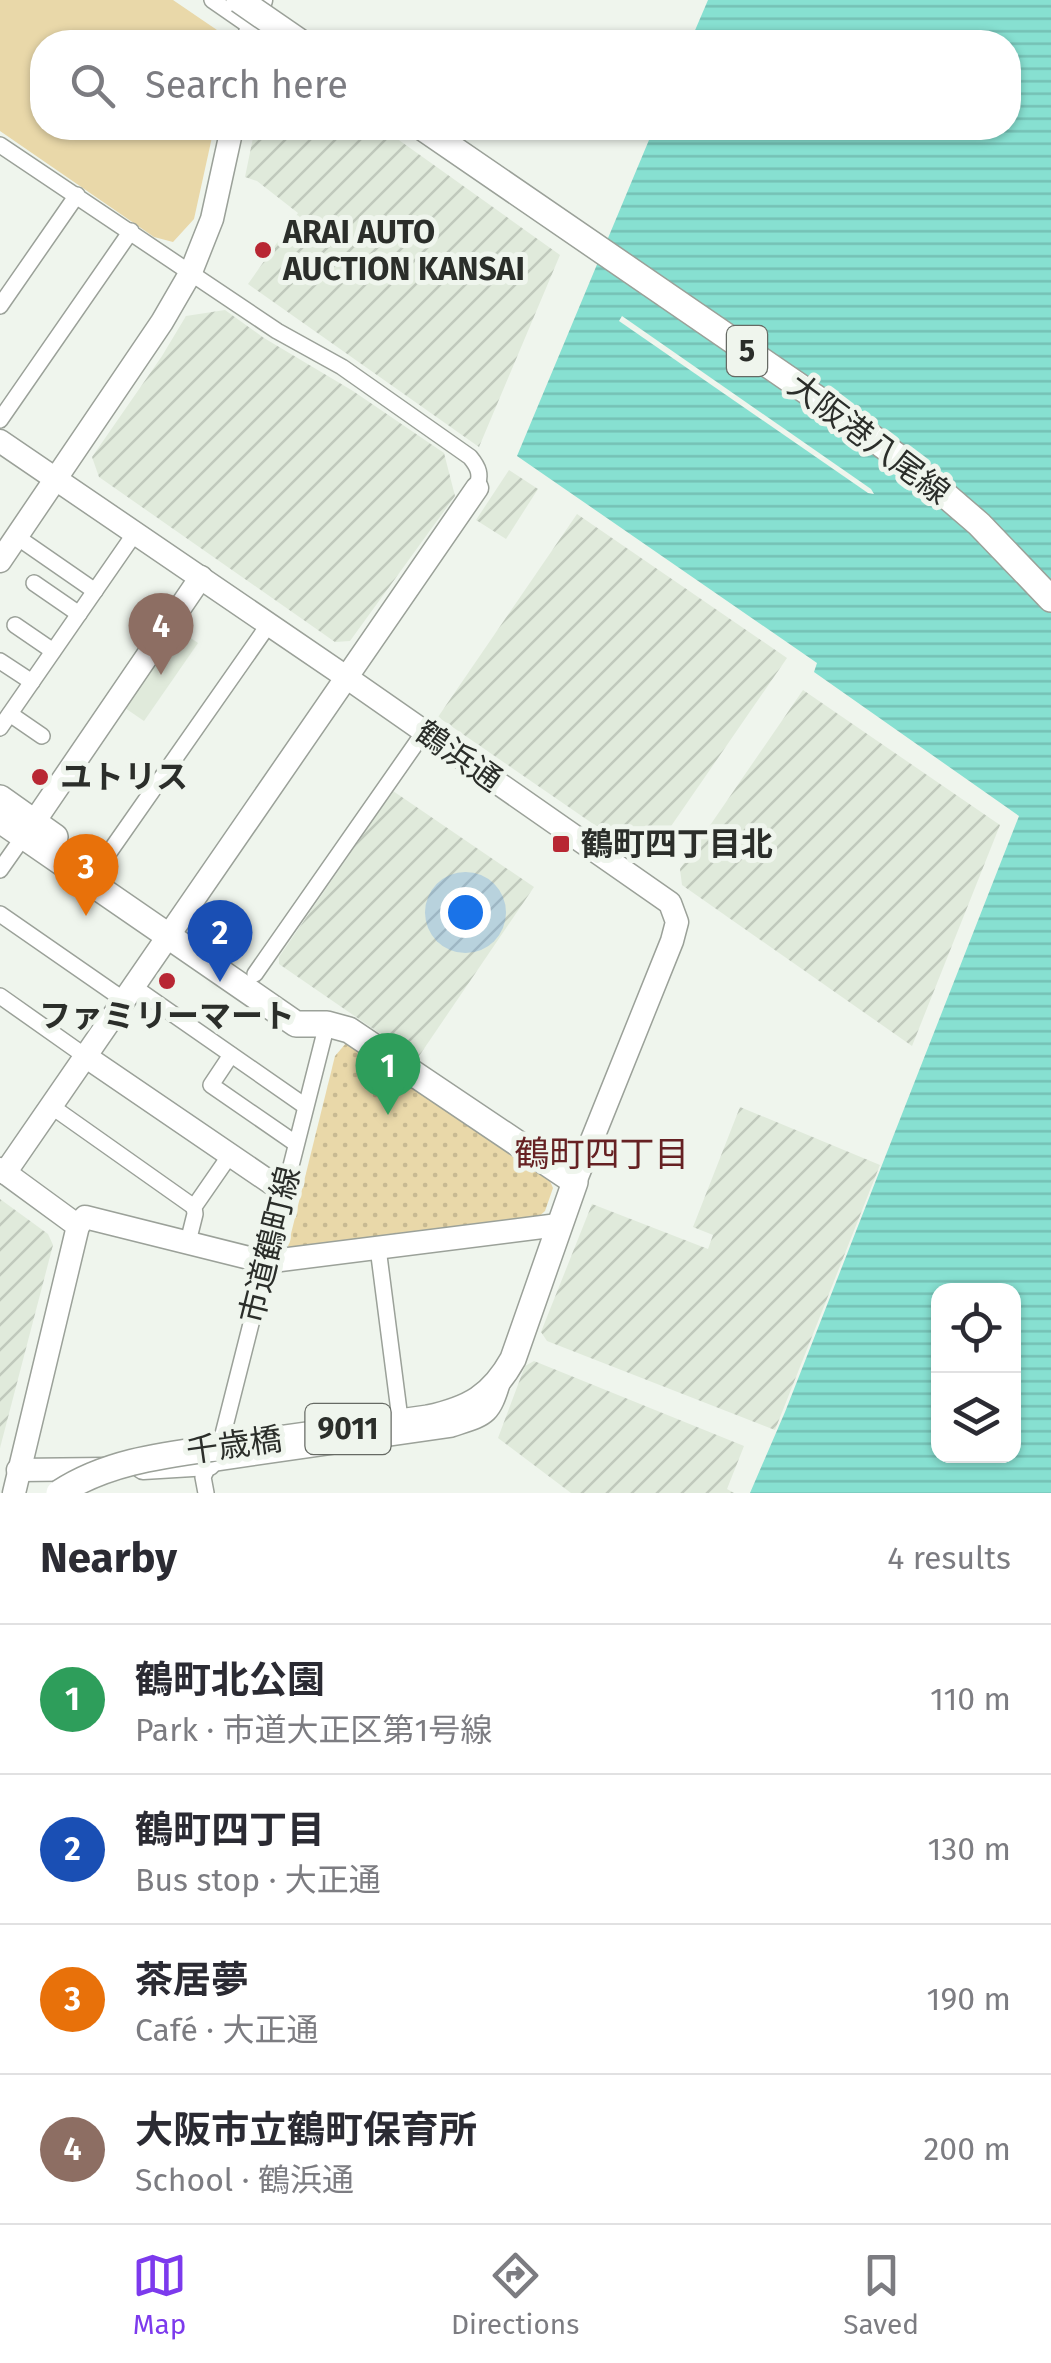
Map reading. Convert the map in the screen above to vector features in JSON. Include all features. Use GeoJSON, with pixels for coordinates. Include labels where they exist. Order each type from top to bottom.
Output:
{"type":"FeatureCollection","features":[{"type":"Feature","properties":{"kind":"main road"},"geometry":{"type":"LineString","coordinates":[[239,0],[283,30]]}},
{"type":"Feature","properties":{"kind":"main road","name":"大阪港八尾線"},"geometry":{"type":"LineString","coordinates":[[440,140],[921,474],[979,524],[1051,599]]}},
{"type":"Feature","properties":{"kind":"main road"},"geometry":{"type":"LineString","coordinates":[[0,798],[29,829],[173,929],[256,974],[327,1024]]}},
{"type":"Feature","properties":{"kind":"main road"},"geometry":{"type":"LineString","coordinates":[[0,820],[29,829],[99,868],[296,1024],[327,1024],[349,1030],[574,1182],[506,1372],[496,1384],[463,1402]]}},
{"type":"Feature","properties":{"kind":"main road","name":"千歳橋"},"geometry":{"type":"LineString","coordinates":[[59,1493],[103,1471],[162,1455],[428,1418],[450,1413],[463,1402]]}},
{"type":"Feature","properties":{"kind":"street"},"geometry":{"type":"LineString","coordinates":[[212,0],[244,30]]}},
{"type":"Feature","properties":{"kind":"street"},"geometry":{"type":"LineString","coordinates":[[251,30],[260,0]]}},
{"type":"Feature","properties":{"kind":"street"},"geometry":{"type":"LineString","coordinates":[[0,561],[192,272],[212,219],[229,140]]}},
{"type":"Feature","properties":{"kind":"street"},"geometry":{"type":"LineString","coordinates":[[0,145],[277,331],[342,367],[470,457],[480,476],[478,488],[86,1056],[2,1171],[78,1226]]}},
{"type":"Feature","properties":{"kind":"street"},"geometry":{"type":"LineString","coordinates":[[0,306],[77,194]]}},
{"type":"Feature","properties":{"kind":"street"},"geometry":{"type":"LineString","coordinates":[[0,420],[131,231]]}},
{"type":"Feature","properties":{"kind":"street","name":"鶴浜通"},"geometry":{"type":"LineString","coordinates":[[0,441],[670,904],[678,922],[672,942],[574,1182]]}},
{"type":"Feature","properties":{"kind":"street"},"geometry":{"type":"LineString","coordinates":[[0,728],[135,533]]}},
{"type":"Feature","properties":{"kind":"street"},"geometry":{"type":"LineString","coordinates":[[16,537],[95,591]]}},
{"type":"Feature","properties":{"kind":"street"},"geometry":{"type":"LineString","coordinates":[[0,870],[201,578]]}},
{"type":"Feature","properties":{"kind":"street"},"geometry":{"type":"LineString","coordinates":[[34,583],[79,614]]}},
{"type":"Feature","properties":{"kind":"street"},"geometry":{"type":"LineString","coordinates":[[99,868],[269,624]]}},
{"type":"Feature","properties":{"kind":"street"},"geometry":{"type":"LineString","coordinates":[[16,625],[53,651]]}},
{"type":"Feature","properties":{"kind":"street"},"geometry":{"type":"LineString","coordinates":[[0,661],[32,682]]}},
{"type":"Feature","properties":{"kind":"street"},"geometry":{"type":"LineString","coordinates":[[10,714],[42,736]]}},
{"type":"Feature","properties":{"kind":"street"},"geometry":{"type":"LineString","coordinates":[[256,974],[424,732]]}},
{"type":"Feature","properties":{"kind":"street"},"geometry":{"type":"LineString","coordinates":[[0,914],[231,1055],[305,1106]]}},
{"type":"Feature","properties":{"kind":"street"},"geometry":{"type":"LineString","coordinates":[[0,996],[283,1191]]}},
{"type":"Feature","properties":{"kind":"street","name":"市道鶴町線"},"geometry":{"type":"LineString","coordinates":[[209,1464],[222,1438],[327,1024]]}},
{"type":"Feature","properties":{"kind":"street"},"geometry":{"type":"LineString","coordinates":[[231,1055],[211,1085],[295,1144]]}},
{"type":"Feature","properties":{"kind":"street"},"geometry":{"type":"LineString","coordinates":[[51,1106],[194,1207]]}},
{"type":"Feature","properties":{"kind":"street"},"geometry":{"type":"LineString","coordinates":[[188,1242],[194,1207],[230,1155]]}},
{"type":"Feature","properties":{"kind":"street"},"geometry":{"type":"LineString","coordinates":[[506,1372],[495,1407],[483,1417],[452,1429],[209,1464],[16,1482],[78,1226],[85,1217],[266,1262],[558,1224]]}},
{"type":"Feature","properties":{"kind":"street"},"geometry":{"type":"LineString","coordinates":[[378,1248],[399,1410]]}},
{"type":"Feature","properties":{"kind":"street"},"geometry":{"type":"LineString","coordinates":[[222,1438],[463,1402]]}},
{"type":"Feature","properties":{"kind":"street"},"geometry":{"type":"LineString","coordinates":[[206,1493],[204,1477],[209,1464]]}},
{"type":"Feature","properties":{"kind":"shaded area"},"geometry":{"type":"Polygon","coordinates":[[[0,0],[173,0],[217,30],[30,30],[30,140],[211,140],[194,219],[173,242],[154,237],[0,131],[0,0]]]}},
{"type":"Feature","properties":{"kind":"shaded area"},"geometry":{"type":"Polygon","coordinates":[[[253,140],[399,140],[560,255],[479,447],[248,284],[298,213],[257,181],[245,177],[253,140]]]}},
{"type":"Feature","properties":{"kind":"shaded area"},"geometry":{"type":"Polygon","coordinates":[[[225,310],[444,453],[455,496],[350,641],[335,642],[99,477],[92,457],[186,316],[225,310]]]}},
{"type":"Feature","properties":{"kind":"shaded area"},"geometry":{"type":"Polygon","coordinates":[[[509,470],[538,489],[506,539],[476,520],[509,470]]]}},
{"type":"Feature","properties":{"kind":"shaded area"},"geometry":{"type":"Polygon","coordinates":[[[577,514],[787,658],[647,861],[438,717],[577,514]]]}},
{"type":"Feature","properties":{"kind":"shaded area"},"geometry":{"type":"Polygon","coordinates":[[[179,630],[198,643],[144,721],[125,708],[179,630]]]}},
{"type":"Feature","properties":{"kind":"shaded area"},"geometry":{"type":"Polygon","coordinates":[[[803,690],[1000,825],[912,1046],[682,885],[680,869],[803,690]]]}},
{"type":"Feature","properties":{"kind":"shaded area"},"geometry":{"type":"Polygon","coordinates":[[[393,791],[534,887],[417,1059],[279,964],[279,957],[393,791]]]}},
{"type":"Feature","properties":{"kind":"shaded area"},"geometry":{"type":"Polygon","coordinates":[[[347,1042],[550,1181],[553,1188],[545,1211],[536,1219],[292,1251],[288,1246],[335,1056],[347,1042]]]}},
{"type":"Feature","properties":{"kind":"shaded area"},"geometry":{"type":"Polygon","coordinates":[[[740,1107],[880,1165],[775,1430],[547,1341],[541,1332],[592,1204],[708,1249],[713,1235],[693,1227],[740,1107]]]}},
{"type":"Feature","properties":{"kind":"shaded area"},"geometry":{"type":"Polygon","coordinates":[[[0,1199],[48,1234],[53,1245],[0,1448],[0,1199]]]}},
{"type":"Feature","properties":{"kind":"shaded area"},"geometry":{"type":"Polygon","coordinates":[[[534,1361],[744,1446],[727,1489],[734,1493],[571,1493],[498,1438],[525,1366],[534,1361]]]}},
{"type":"Feature","properties":{"kind":"water"},"geometry":{"type":"Polygon","coordinates":[[[708,0],[1051,0],[1051,1493],[750,1493],[1019,816],[814,672],[817,663],[517,456],[649,140],[1021,140],[1021,30],[695,30],[708,0]]]}},
{"type":"Feature","properties":{"kind":"pier"},"geometry":{"type":"Polygon","coordinates":[[[622,316],[871,489],[874,494],[619,321],[622,316]]]}},
{"type":"Feature","properties":{"kind":"place","name":"ARAI AUTO AUCTION KANSAI"},"geometry":{"type":"Point","coordinates":[263,250]}},
{"type":"Feature","properties":{"kind":"place","name":"大阪市立鶴町保育所"},"geometry":{"type":"Point","coordinates":[161,675]}},
{"type":"Feature","properties":{"kind":"place","name":"ユトリス"},"geometry":{"type":"Point","coordinates":[40,777]}},
{"type":"Feature","properties":{"kind":"place","name":"鶴町四丁目北"},"geometry":{"type":"Point","coordinates":[561,844]}},
{"type":"Feature","properties":{"kind":"place","name":"茶居夢"},"geometry":{"type":"Point","coordinates":[86,916]}},
{"type":"Feature","properties":{"kind":"place","name":"ファミリーマート"},"geometry":{"type":"Point","coordinates":[167,981]}},
{"type":"Feature","properties":{"kind":"place","name":"鶴町四丁目"},"geometry":{"type":"Point","coordinates":[220,982]}},
{"type":"Feature","properties":{"kind":"place","name":"鶴町北公園"},"geometry":{"type":"Point","coordinates":[388,1115]}},
{"type":"Feature","properties":{"kind":"district","name":"鶴町四丁目"},"geometry":{"type":"Point","coordinates":[602,1154]}}]}
